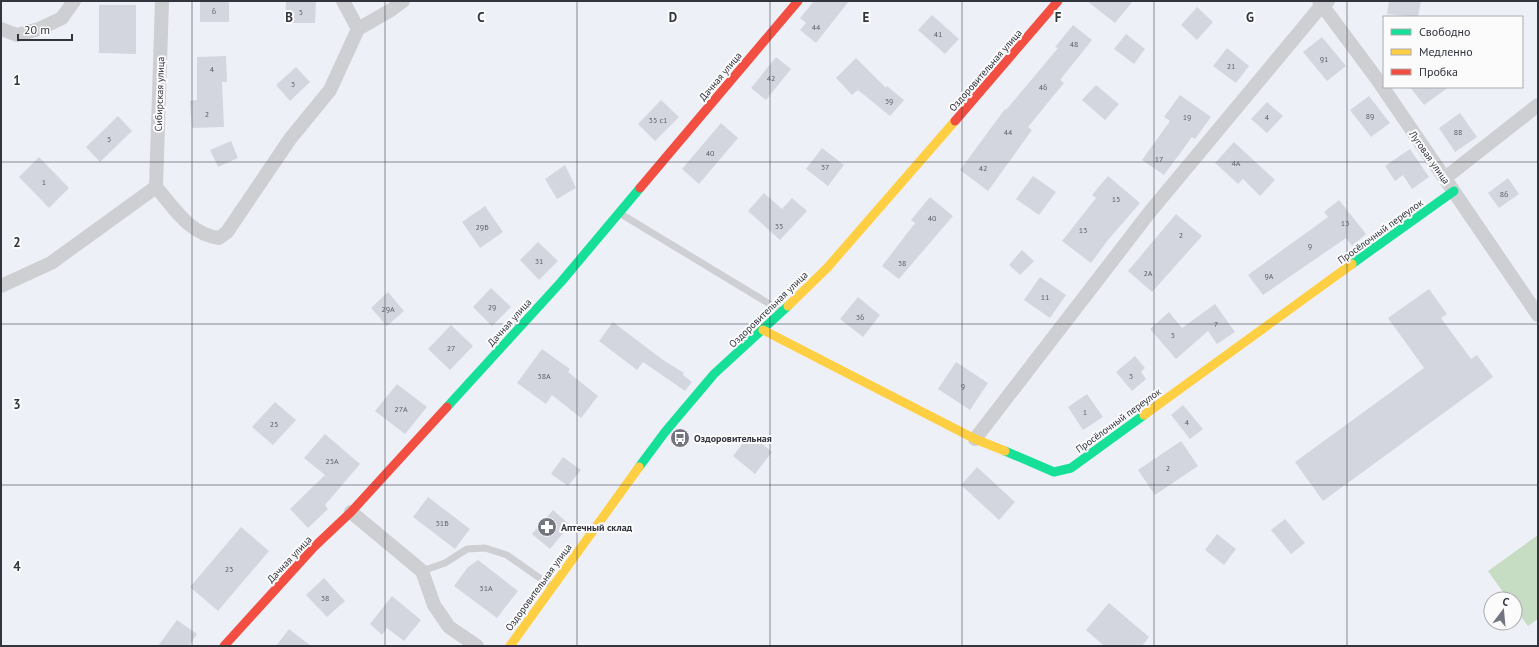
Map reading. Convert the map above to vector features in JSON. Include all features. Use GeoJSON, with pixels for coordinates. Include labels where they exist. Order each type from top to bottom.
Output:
{"type":"FeatureCollection","features":[{"type":"Feature","properties":{"kind":"street"},"geometry":{"type":"LineString","coordinates":[[1,29],[17,35],[39,29],[62,18],[74,1]]}},
{"type":"Feature","properties":{"kind":"street","name":"Сибирская улица"},"geometry":{"type":"LineString","coordinates":[[156,187],[162,1]]}},
{"type":"Feature","properties":{"kind":"street"},"geometry":{"type":"LineString","coordinates":[[343,1],[358,28]]}},
{"type":"Feature","properties":{"kind":"street"},"geometry":{"type":"LineString","coordinates":[[1,286],[51,263],[156,187],[188,225],[210,236],[219,238],[227,232],[290,139],[330,90],[358,28],[391,10],[403,1]]}},
{"type":"Feature","properties":{"kind":"street","name":"Дачная улица"},"geometry":{"type":"LineString","coordinates":[[224,646],[314,547],[351,512],[560,282],[798,1]]}},
{"type":"Feature","properties":{"kind":"street","name":"Оздоровительная улица"},"geometry":{"type":"LineString","coordinates":[[510,646],[665,432],[714,374],[763,330],[827,268],[888,200],[1058,1]]}},
{"type":"Feature","properties":{"kind":"street"},"geometry":{"type":"LineString","coordinates":[[974,439],[1149,213],[1323,2]]}},
{"type":"Feature","properties":{"kind":"street","name":"Луговая улица"},"geometry":{"type":"LineString","coordinates":[[1323,2],[1538,315]]}},
{"type":"Feature","properties":{"kind":"street"},"geometry":{"type":"LineString","coordinates":[[1445,178],[1538,105]]}},
{"type":"Feature","properties":{"kind":"street","name":"Просёлочный переулок"},"geometry":{"type":"LineString","coordinates":[[763,330],[974,439],[1054,472],[1071,468],[1454,191]]}},
{"type":"Feature","properties":{"kind":"street"},"geometry":{"type":"LineString","coordinates":[[351,512],[422,571],[434,605],[448,627],[477,646]]}},
{"type":"Feature","properties":{"kind":"lane"},"geometry":{"type":"LineString","coordinates":[[619,212],[782,312]]}},
{"type":"Feature","properties":{"kind":"lane"},"geometry":{"type":"LineString","coordinates":[[422,571],[445,563],[467,549],[485,548],[507,555],[552,587]]}},
{"type":"Feature","properties":{"kind":"green space"},"geometry":{"type":"Polygon","coordinates":[[[1538,535],[1538,619],[1528,626],[1523,619],[1523,591],[1502,591],[1488,571],[1538,535]]]}},
{"type":"Feature","properties":{"kind":"building"},"geometry":{"type":"Polygon","coordinates":[[[200,1],[229,1],[229,22],[200,22],[200,1]]]}},
{"type":"Feature","properties":{"kind":"building"},"geometry":{"type":"Polygon","coordinates":[[[286,1],[316,1],[315,23],[285,23],[286,1]]]}},
{"type":"Feature","properties":{"kind":"building"},"geometry":{"type":"Polygon","coordinates":[[[814,1],[849,1],[816,43],[800,30],[806,23],[800,18],[814,1]]]}},
{"type":"Feature","properties":{"kind":"building"},"geometry":{"type":"Polygon","coordinates":[[[1087,1],[1133,1],[1115,23],[1087,1]]]}},
{"type":"Feature","properties":{"kind":"building"},"geometry":{"type":"Polygon","coordinates":[[[1389,1],[1421,1],[1418,16],[1387,14],[1389,1]]]}},
{"type":"Feature","properties":{"kind":"building"},"geometry":{"type":"Polygon","coordinates":[[[99,5],[136,5],[136,54],[99,53],[99,5]]]}},
{"type":"Feature","properties":{"kind":"building"},"geometry":{"type":"Polygon","coordinates":[[[1197,7],[1213,22],[1197,40],[1181,25],[1197,7]]]}},
{"type":"Feature","properties":{"kind":"building"},"geometry":{"type":"Polygon","coordinates":[[[932,15],[959,39],[945,54],[918,30],[932,15]]]}},
{"type":"Feature","properties":{"kind":"building"},"geometry":{"type":"Polygon","coordinates":[[[1073,25],[1092,40],[1060,80],[1064,83],[1028,127],[1032,130],[988,191],[960,170],[1005,109],[1006,110],[1058,48],[1055,47],[1073,25]]]}},
{"type":"Feature","properties":{"kind":"building"},"geometry":{"type":"Polygon","coordinates":[[[1126,34],[1145,49],[1134,64],[1114,49],[1126,34]]]}},
{"type":"Feature","properties":{"kind":"building"},"geometry":{"type":"Polygon","coordinates":[[[1322,37],[1346,66],[1327,81],[1303,52],[1322,37]]]}},
{"type":"Feature","properties":{"kind":"building"},"geometry":{"type":"Polygon","coordinates":[[[1227,48],[1249,66],[1236,83],[1213,66],[1227,48]]]}},
{"type":"Feature","properties":{"kind":"building"},"geometry":{"type":"Polygon","coordinates":[[[226,56],[227,82],[222,82],[224,127],[192,128],[190,101],[197,100],[197,57],[226,56]]]}},
{"type":"Feature","properties":{"kind":"building"},"geometry":{"type":"Polygon","coordinates":[[[776,57],[791,69],[766,100],[751,88],[776,57]]]}},
{"type":"Feature","properties":{"kind":"building"},"geometry":{"type":"Polygon","coordinates":[[[856,58],[886,88],[887,86],[904,100],[890,116],[858,90],[852,95],[836,78],[856,58]]]}},
{"type":"Feature","properties":{"kind":"building"},"geometry":{"type":"Polygon","coordinates":[[[296,67],[310,82],[290,101],[276,85],[296,67]]]}},
{"type":"Feature","properties":{"kind":"building"},"geometry":{"type":"Polygon","coordinates":[[[1096,85],[1119,104],[1105,120],[1082,100],[1096,85]]]}},
{"type":"Feature","properties":{"kind":"building"},"geometry":{"type":"Polygon","coordinates":[[[1411,88],[1448,88],[1424,105],[1411,88]]]}},
{"type":"Feature","properties":{"kind":"building"},"geometry":{"type":"Polygon","coordinates":[[[1180,95],[1211,117],[1195,139],[1192,137],[1164,175],[1142,160],[1170,121],[1164,117],[1180,95]]]}},
{"type":"Feature","properties":{"kind":"building"},"geometry":{"type":"Polygon","coordinates":[[[1369,96],[1390,123],[1371,137],[1350,110],[1369,96]]]}},
{"type":"Feature","properties":{"kind":"building"},"geometry":{"type":"Polygon","coordinates":[[[661,100],[679,117],[655,141],[638,124],[661,100]]]}},
{"type":"Feature","properties":{"kind":"building"},"geometry":{"type":"Polygon","coordinates":[[[1267,102],[1283,116],[1267,133],[1251,119],[1267,102]]]}},
{"type":"Feature","properties":{"kind":"building"},"geometry":{"type":"Polygon","coordinates":[[[1460,113],[1477,137],[1455,152],[1439,128],[1460,113]]]}},
{"type":"Feature","properties":{"kind":"building"},"geometry":{"type":"Polygon","coordinates":[[[118,116],[132,131],[100,162],[86,147],[118,116]]]}},
{"type":"Feature","properties":{"kind":"building"},"geometry":{"type":"Polygon","coordinates":[[[721,123],[738,138],[699,184],[682,169],[721,123]]]}},
{"type":"Feature","properties":{"kind":"building"},"geometry":{"type":"Polygon","coordinates":[[[231,141],[238,158],[218,167],[210,150],[231,141]]]}},
{"type":"Feature","properties":{"kind":"building"},"geometry":{"type":"Polygon","coordinates":[[[1234,142],[1275,180],[1260,196],[1243,179],[1238,184],[1215,163],[1234,142]]]}},
{"type":"Feature","properties":{"kind":"building"},"geometry":{"type":"Polygon","coordinates":[[[822,148],[844,165],[828,186],[806,169],[822,148]]]}},
{"type":"Feature","properties":{"kind":"building"},"geometry":{"type":"Polygon","coordinates":[[[1410,149],[1429,177],[1412,189],[1403,175],[1395,181],[1385,166],[1410,149]]]}},
{"type":"Feature","properties":{"kind":"building"},"geometry":{"type":"Polygon","coordinates":[[[39,157],[69,188],[49,208],[19,177],[39,157]]]}},
{"type":"Feature","properties":{"kind":"building"},"geometry":{"type":"Polygon","coordinates":[[[565,165],[576,188],[557,199],[545,179],[565,165]]]}},
{"type":"Feature","properties":{"kind":"building"},"geometry":{"type":"Polygon","coordinates":[[[1033,176],[1056,192],[1039,215],[1016,199],[1033,176]]]}},
{"type":"Feature","properties":{"kind":"building"},"geometry":{"type":"Polygon","coordinates":[[[1108,176],[1140,203],[1108,240],[1091,263],[1062,241],[1096,198],[1092,195],[1108,176]]]}},
{"type":"Feature","properties":{"kind":"building"},"geometry":{"type":"Polygon","coordinates":[[[1508,178],[1519,194],[1499,208],[1488,193],[1508,178]]]}},
{"type":"Feature","properties":{"kind":"building"},"geometry":{"type":"Polygon","coordinates":[[[764,193],[782,209],[792,198],[807,211],[780,240],[748,211],[764,193]]]}},
{"type":"Feature","properties":{"kind":"building"},"geometry":{"type":"Polygon","coordinates":[[[930,197],[953,216],[899,279],[882,266],[915,223],[911,220],[930,197]]]}},
{"type":"Feature","properties":{"kind":"building"},"geometry":{"type":"Polygon","coordinates":[[[1339,200],[1366,234],[1352,246],[1346,238],[1263,295],[1248,275],[1328,217],[1324,212],[1339,200]]]}},
{"type":"Feature","properties":{"kind":"building"},"geometry":{"type":"Polygon","coordinates":[[[485,206],[503,232],[480,248],[462,222],[485,206]]]}},
{"type":"Feature","properties":{"kind":"building"},"geometry":{"type":"Polygon","coordinates":[[[1176,214],[1202,236],[1152,292],[1128,271],[1176,214]]]}},
{"type":"Feature","properties":{"kind":"building"},"geometry":{"type":"Polygon","coordinates":[[[538,242],[558,261],[539,280],[520,260],[538,242]]]}},
{"type":"Feature","properties":{"kind":"building"},"geometry":{"type":"Polygon","coordinates":[[[1022,250],[1034,261],[1020,275],[1009,265],[1022,250]]]}},
{"type":"Feature","properties":{"kind":"building"},"geometry":{"type":"Polygon","coordinates":[[[1040,277],[1066,295],[1050,318],[1024,300],[1040,277]]]}},
{"type":"Feature","properties":{"kind":"building"},"geometry":{"type":"Polygon","coordinates":[[[491,288],[511,307],[492,326],[473,307],[491,288]]]}},
{"type":"Feature","properties":{"kind":"building"},"geometry":{"type":"Polygon","coordinates":[[[1429,289],[1447,314],[1441,318],[1471,359],[1477,355],[1493,377],[1323,501],[1295,462],[1424,368],[1388,318],[1429,289]]]}},
{"type":"Feature","properties":{"kind":"building"},"geometry":{"type":"Polygon","coordinates":[[[388,292],[404,311],[387,326],[371,308],[388,292]]]}},
{"type":"Feature","properties":{"kind":"building"},"geometry":{"type":"Polygon","coordinates":[[[858,297],[880,315],[863,337],[840,319],[858,297]]]}},
{"type":"Feature","properties":{"kind":"building"},"geometry":{"type":"Polygon","coordinates":[[[1215,304],[1235,332],[1217,344],[1208,331],[1176,359],[1150,329],[1169,312],[1182,328],[1215,304]]]}},
{"type":"Feature","properties":{"kind":"building"},"geometry":{"type":"Polygon","coordinates":[[[613,322],[663,360],[684,373],[683,375],[692,382],[685,391],[643,362],[637,370],[599,341],[613,322]]]}},
{"type":"Feature","properties":{"kind":"building"},"geometry":{"type":"Polygon","coordinates":[[[451,325],[473,346],[450,370],[428,349],[451,325]]]}},
{"type":"Feature","properties":{"kind":"building"},"geometry":{"type":"Polygon","coordinates":[[[542,349],[570,369],[568,372],[598,396],[581,418],[552,395],[546,404],[517,383],[542,349]]]}},
{"type":"Feature","properties":{"kind":"building"},"geometry":{"type":"Polygon","coordinates":[[[1135,356],[1145,368],[1141,372],[1146,379],[1132,391],[1116,372],[1135,356]]]}},
{"type":"Feature","properties":{"kind":"building"},"geometry":{"type":"Polygon","coordinates":[[[956,362],[988,383],[970,410],[938,389],[956,362]]]}},
{"type":"Feature","properties":{"kind":"building"},"geometry":{"type":"Polygon","coordinates":[[[397,384],[427,407],[405,434],[375,411],[397,384]]]}},
{"type":"Feature","properties":{"kind":"building"},"geometry":{"type":"Polygon","coordinates":[[[1087,394],[1103,417],[1083,430],[1068,407],[1087,394]]]}},
{"type":"Feature","properties":{"kind":"building"},"geometry":{"type":"Polygon","coordinates":[[[275,402],[296,420],[273,445],[252,427],[275,402]]]}},
{"type":"Feature","properties":{"kind":"building"},"geometry":{"type":"Polygon","coordinates":[[[1183,405],[1203,429],[1190,439],[1171,415],[1183,405]]]}},
{"type":"Feature","properties":{"kind":"building"},"geometry":{"type":"Polygon","coordinates":[[[325,434],[360,464],[325,505],[328,509],[308,528],[290,509],[325,475],[304,458],[325,434]]]}},
{"type":"Feature","properties":{"kind":"building"},"geometry":{"type":"Polygon","coordinates":[[[750,434],[772,452],[755,474],[733,456],[750,434]]]}},
{"type":"Feature","properties":{"kind":"building"},"geometry":{"type":"Polygon","coordinates":[[[1181,441],[1198,466],[1155,495],[1138,470],[1181,441]]]}},
{"type":"Feature","properties":{"kind":"building"},"geometry":{"type":"Polygon","coordinates":[[[563,457],[581,470],[568,486],[551,474],[563,457]]]}},
{"type":"Feature","properties":{"kind":"building"},"geometry":{"type":"Polygon","coordinates":[[[977,467],[1015,502],[999,520],[961,485],[977,467]]]}},
{"type":"Feature","properties":{"kind":"building"},"geometry":{"type":"Polygon","coordinates":[[[428,497],[470,529],[455,549],[413,517],[428,497]]]}},
{"type":"Feature","properties":{"kind":"building"},"geometry":{"type":"Polygon","coordinates":[[[553,510],[570,525],[550,549],[532,534],[553,510]]]}},
{"type":"Feature","properties":{"kind":"building"},"geometry":{"type":"Polygon","coordinates":[[[1285,519],[1305,543],[1291,554],[1271,530],[1285,519]]]}},
{"type":"Feature","properties":{"kind":"building"},"geometry":{"type":"Polygon","coordinates":[[[241,527],[269,551],[218,611],[190,587],[241,527]]]}},
{"type":"Feature","properties":{"kind":"building"},"geometry":{"type":"Polygon","coordinates":[[[1217,534],[1236,549],[1224,565],[1205,550],[1217,534]]]}},
{"type":"Feature","properties":{"kind":"building"},"geometry":{"type":"Polygon","coordinates":[[[478,560],[518,591],[497,618],[454,586],[468,567],[478,560]]]}},
{"type":"Feature","properties":{"kind":"building"},"geometry":{"type":"Polygon","coordinates":[[[324,578],[345,601],[327,617],[306,595],[324,578]]]}},
{"type":"Feature","properties":{"kind":"building"},"geometry":{"type":"Polygon","coordinates":[[[392,596],[421,620],[404,641],[387,628],[382,635],[370,624],[392,596]]]}},
{"type":"Feature","properties":{"kind":"building"},"geometry":{"type":"Polygon","coordinates":[[[1109,603],[1149,637],[1142,646],[1104,646],[1086,630],[1109,603]]]}},
{"type":"Feature","properties":{"kind":"building"},"geometry":{"type":"Polygon","coordinates":[[[177,620],[197,634],[189,646],[158,646],[177,620]]]}},
{"type":"Feature","properties":{"kind":"building"},"geometry":{"type":"Polygon","coordinates":[[[289,629],[311,646],[276,646],[289,629]]]}},
{"type":"Feature","properties":{"kind":"traffic: fast"},"geometry":{"type":"LineString","coordinates":[[447,407],[561,282],[640,188]]}},
{"type":"Feature","properties":{"kind":"traffic: fast"},"geometry":{"type":"LineString","coordinates":[[1352,264],[1454,191]]}},
{"type":"Feature","properties":{"kind":"traffic: fast"},"geometry":{"type":"LineString","coordinates":[[639,467],[665,432],[714,374],[788,306]]}},
{"type":"Feature","properties":{"kind":"traffic: fast"},"geometry":{"type":"LineString","coordinates":[[1005,451],[1054,472],[1071,468],[1144,415]]}},
{"type":"Feature","properties":{"kind":"traffic: slow"},"geometry":{"type":"LineString","coordinates":[[788,306],[827,268],[955,121]]}},
{"type":"Feature","properties":{"kind":"traffic: slow"},"geometry":{"type":"LineString","coordinates":[[1144,415],[1352,264]]}},
{"type":"Feature","properties":{"kind":"traffic: slow"},"geometry":{"type":"LineString","coordinates":[[763,330],[975,439],[1005,451]]}},
{"type":"Feature","properties":{"kind":"traffic: slow"},"geometry":{"type":"LineString","coordinates":[[510,646],[639,467]]}},
{"type":"Feature","properties":{"kind":"traffic: jam"},"geometry":{"type":"LineString","coordinates":[[640,188],[798,1]]}},
{"type":"Feature","properties":{"kind":"traffic: jam"},"geometry":{"type":"LineString","coordinates":[[955,121],[1058,1]]}},
{"type":"Feature","properties":{"kind":"traffic: jam"},"geometry":{"type":"LineString","coordinates":[[224,646],[314,547],[351,512],[447,407]]}},
{"type":"Feature","properties":{"kind":"place","name":"Оздоровительная"},"geometry":{"type":"Point","coordinates":[680,438]}},
{"type":"Feature","properties":{"kind":"place","name":"Аптечный склад"},"geometry":{"type":"Point","coordinates":[547,527]}}]}
